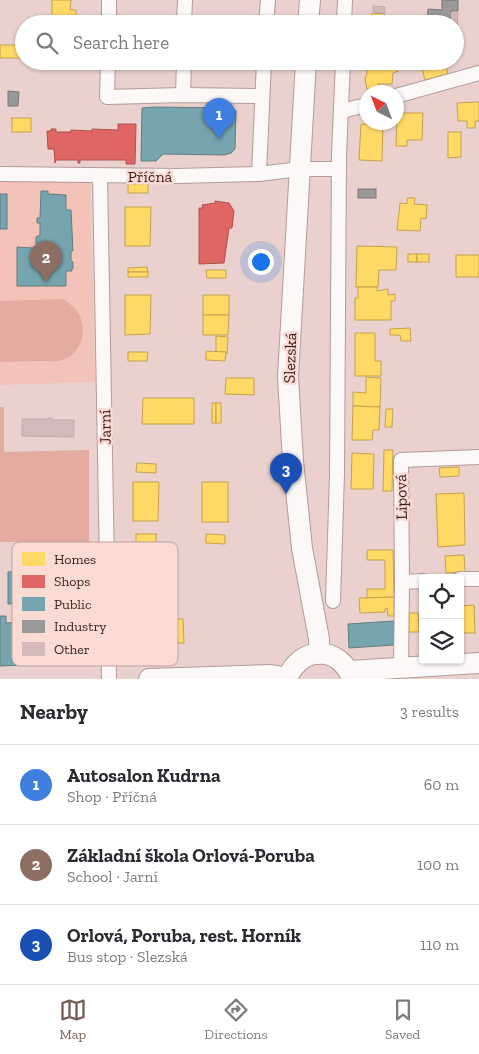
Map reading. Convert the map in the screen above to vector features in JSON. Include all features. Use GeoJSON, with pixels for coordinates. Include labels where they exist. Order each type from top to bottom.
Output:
{"type":"FeatureCollection","features":[{"type":"Feature","properties":{"kind":"street"},"geometry":{"type":"LineString","coordinates":[[109,0],[109,15]]}},
{"type":"Feature","properties":{"kind":"street"},"geometry":{"type":"LineString","coordinates":[[184,15],[185,0]]}},
{"type":"Feature","properties":{"kind":"street"},"geometry":{"type":"LineString","coordinates":[[267,15],[268,0]]}},
{"type":"Feature","properties":{"kind":"street"},"geometry":{"type":"LineString","coordinates":[[309,15],[310,0]]}},
{"type":"Feature","properties":{"kind":"street"},"geometry":{"type":"LineString","coordinates":[[344,15],[345,0]]}},
{"type":"Feature","properties":{"kind":"street"},"geometry":{"type":"LineString","coordinates":[[108,70],[107,97],[183,95],[262,96]]}},
{"type":"Feature","properties":{"kind":"street"},"geometry":{"type":"LineString","coordinates":[[183,95],[184,70]]}},
{"type":"Feature","properties":{"kind":"street"},"geometry":{"type":"LineString","coordinates":[[259,174],[263,70]]}},
{"type":"Feature","properties":{"kind":"street","name":"Slezská"},"geometry":{"type":"LineString","coordinates":[[306,70],[288,377],[293,461],[302,548],[319,639],[319,654]]}},
{"type":"Feature","properties":{"kind":"street"},"geometry":{"type":"LineString","coordinates":[[333,601],[339,169],[343,70]]}},
{"type":"Feature","properties":{"kind":"street"},"geometry":{"type":"LineString","coordinates":[[404,94],[479,73]]}},
{"type":"Feature","properties":{"kind":"street"},"geometry":{"type":"LineString","coordinates":[[342,112],[359,107]]}},
{"type":"Feature","properties":{"kind":"street","name":"Příčná"},"geometry":{"type":"LineString","coordinates":[[0,174],[177,176],[259,174],[300,169],[339,169]]}},
{"type":"Feature","properties":{"kind":"street","name":"Jarní"},"geometry":{"type":"LineString","coordinates":[[100,176],[106,542]]}},
{"type":"Feature","properties":{"kind":"street","name":"Lipová"},"geometry":{"type":"LineString","coordinates":[[401,667],[400,460],[479,457]]}},
{"type":"Feature","properties":{"kind":"street"},"geometry":{"type":"LineString","coordinates":[[464,579],[479,579]]}},
{"type":"Feature","properties":{"kind":"street"},"geometry":{"type":"LineString","coordinates":[[402,582],[419,581]]}},
{"type":"Feature","properties":{"kind":"street"},"geometry":{"type":"LineString","coordinates":[[149,679],[271,675],[288,679],[292,668],[299,660],[309,655],[319,654],[328,654],[336,658],[344,664],[351,675],[401,667],[479,663]]}},
{"type":"Feature","properties":{"kind":"street","name":"Jarní"},"geometry":{"type":"LineString","coordinates":[[108,666],[108,679]]}},
{"type":"Feature","properties":{"kind":"shaded area"},"geometry":{"type":"Polygon","coordinates":[[[90,179],[95,382],[0,385],[0,182],[90,179]]]}},
{"type":"Feature","properties":{"kind":"shaded area"},"geometry":{"type":"Polygon","coordinates":[[[63,299],[78,312],[83,325],[82,339],[71,356],[58,361],[0,362],[0,301],[63,299]]]}},
{"type":"Feature","properties":{"kind":"shaded area"},"geometry":{"type":"Polygon","coordinates":[[[0,407],[4,407],[4,452],[89,450],[89,542],[0,542],[0,407]]]}},
{"type":"Feature","properties":{"kind":"building: Homes"},"geometry":{"type":"Polygon","coordinates":[[[52,0],[71,0],[70,10],[76,10],[76,15],[52,15],[52,0]]]}},
{"type":"Feature","properties":{"kind":"building: Homes"},"geometry":{"type":"Polygon","coordinates":[[[373,13],[385,14],[385,15],[371,15],[373,13]]]}},
{"type":"Feature","properties":{"kind":"building: Homes"},"geometry":{"type":"Polygon","coordinates":[[[0,45],[15,45],[15,58],[0,58],[0,45]]]}},
{"type":"Feature","properties":{"kind":"building: Homes"},"geometry":{"type":"Polygon","coordinates":[[[367,70],[398,70],[393,73],[392,84],[366,85],[367,70]]]}},
{"type":"Feature","properties":{"kind":"building: Homes"},"geometry":{"type":"Polygon","coordinates":[[[422,70],[447,70],[448,74],[425,80],[422,70]]]}},
{"type":"Feature","properties":{"kind":"building: Homes"},"geometry":{"type":"Polygon","coordinates":[[[479,102],[479,121],[475,121],[475,128],[467,128],[467,121],[458,121],[457,103],[479,102]]]}},
{"type":"Feature","properties":{"kind":"building: Homes"},"geometry":{"type":"Polygon","coordinates":[[[404,113],[423,113],[422,140],[407,140],[407,146],[396,146],[396,130],[404,130],[404,113]]]}},
{"type":"Feature","properties":{"kind":"building: Homes"},"geometry":{"type":"Polygon","coordinates":[[[12,118],[31,118],[31,132],[12,132],[12,118]]]}},
{"type":"Feature","properties":{"kind":"building: Homes"},"geometry":{"type":"Polygon","coordinates":[[[361,130],[383,130],[382,161],[359,160],[361,130]]]}},
{"type":"Feature","properties":{"kind":"building: Homes"},"geometry":{"type":"Polygon","coordinates":[[[448,132],[461,132],[461,157],[448,158],[448,132]]]}},
{"type":"Feature","properties":{"kind":"building: Homes"},"geometry":{"type":"Polygon","coordinates":[[[128,184],[148,184],[148,193],[128,193],[128,184]]]}},
{"type":"Feature","properties":{"kind":"building: Homes"},"geometry":{"type":"Polygon","coordinates":[[[407,198],[415,198],[414,204],[427,205],[426,219],[421,218],[420,231],[397,230],[400,203],[407,204],[407,198]]]}},
{"type":"Feature","properties":{"kind":"building: Homes"},"geometry":{"type":"Polygon","coordinates":[[[125,207],[151,207],[150,246],[125,246],[125,207]]]}},
{"type":"Feature","properties":{"kind":"building: Homes"},"geometry":{"type":"Polygon","coordinates":[[[357,246],[397,247],[396,270],[379,270],[378,287],[356,287],[357,246]]]}},
{"type":"Feature","properties":{"kind":"building: Homes"},"geometry":{"type":"Polygon","coordinates":[[[408,254],[417,254],[417,262],[408,262],[408,254]]]}},
{"type":"Feature","properties":{"kind":"building: Homes"},"geometry":{"type":"Polygon","coordinates":[[[417,254],[429,254],[429,262],[417,262],[417,254]]]}},
{"type":"Feature","properties":{"kind":"building: Homes"},"geometry":{"type":"Polygon","coordinates":[[[456,255],[479,255],[479,277],[456,277],[456,255]]]}},
{"type":"Feature","properties":{"kind":"building: Homes"},"geometry":{"type":"Polygon","coordinates":[[[147,267],[148,272],[128,272],[128,268],[147,267]]]}},
{"type":"Feature","properties":{"kind":"building: Homes"},"geometry":{"type":"Polygon","coordinates":[[[206,270],[226,270],[226,278],[207,278],[206,270]]]}},
{"type":"Feature","properties":{"kind":"building: Homes"},"geometry":{"type":"Polygon","coordinates":[[[128,272],[148,272],[148,277],[128,277],[128,272]]]}},
{"type":"Feature","properties":{"kind":"building: Homes"},"geometry":{"type":"Polygon","coordinates":[[[358,287],[377,287],[377,291],[388,289],[388,295],[395,294],[395,301],[391,301],[391,320],[355,320],[355,298],[358,298],[358,287]]]}},
{"type":"Feature","properties":{"kind":"building: Homes"},"geometry":{"type":"Polygon","coordinates":[[[125,295],[151,295],[150,334],[125,335],[125,295]]]}},
{"type":"Feature","properties":{"kind":"building: Homes"},"geometry":{"type":"Polygon","coordinates":[[[203,295],[229,295],[229,315],[203,315],[203,295]]]}},
{"type":"Feature","properties":{"kind":"building: Homes"},"geometry":{"type":"Polygon","coordinates":[[[203,315],[229,315],[228,335],[203,335],[203,315]]]}},
{"type":"Feature","properties":{"kind":"building: Homes"},"geometry":{"type":"Polygon","coordinates":[[[410,328],[411,341],[401,341],[400,335],[390,335],[390,329],[410,328]]]}},
{"type":"Feature","properties":{"kind":"building: Homes"},"geometry":{"type":"Polygon","coordinates":[[[355,333],[375,333],[375,361],[381,361],[381,376],[355,376],[355,333]]]}},
{"type":"Feature","properties":{"kind":"building: Homes"},"geometry":{"type":"Polygon","coordinates":[[[216,336],[228,337],[227,354],[226,352],[216,352],[216,336]]]}},
{"type":"Feature","properties":{"kind":"building: Homes"},"geometry":{"type":"Polygon","coordinates":[[[206,351],[226,352],[225,361],[206,360],[206,351]]]}},
{"type":"Feature","properties":{"kind":"building: Homes"},"geometry":{"type":"Polygon","coordinates":[[[128,352],[148,352],[147,361],[128,361],[128,352]]]}},
{"type":"Feature","properties":{"kind":"building: Homes"},"geometry":{"type":"Polygon","coordinates":[[[366,377],[381,378],[380,407],[353,406],[353,392],[366,393],[366,377]]]}},
{"type":"Feature","properties":{"kind":"building: Homes"},"geometry":{"type":"Polygon","coordinates":[[[226,378],[254,378],[254,395],[225,394],[226,378]]]}},
{"type":"Feature","properties":{"kind":"building: Homes"},"geometry":{"type":"Polygon","coordinates":[[[143,398],[194,398],[194,424],[142,424],[143,398]]]}},
{"type":"Feature","properties":{"kind":"building: Homes"},"geometry":{"type":"Polygon","coordinates":[[[212,403],[216,403],[216,423],[212,423],[212,403]]]}},
{"type":"Feature","properties":{"kind":"building: Homes"},"geometry":{"type":"Polygon","coordinates":[[[216,403],[221,403],[221,423],[216,423],[216,403]]]}},
{"type":"Feature","properties":{"kind":"building: Homes"},"geometry":{"type":"Polygon","coordinates":[[[353,406],[380,407],[379,430],[373,430],[372,440],[352,440],[353,406]]]}},
{"type":"Feature","properties":{"kind":"building: Homes"},"geometry":{"type":"Polygon","coordinates":[[[386,409],[393,409],[392,427],[385,427],[386,409]]]}},
{"type":"Feature","properties":{"kind":"building: Homes"},"geometry":{"type":"Polygon","coordinates":[[[384,450],[393,450],[392,491],[383,491],[384,450]]]}},
{"type":"Feature","properties":{"kind":"building: Homes"},"geometry":{"type":"Polygon","coordinates":[[[352,453],[374,454],[373,489],[351,489],[352,453]]]}},
{"type":"Feature","properties":{"kind":"building: Homes"},"geometry":{"type":"Polygon","coordinates":[[[137,463],[156,464],[156,473],[136,472],[137,463]]]}},
{"type":"Feature","properties":{"kind":"building: Homes"},"geometry":{"type":"Polygon","coordinates":[[[459,467],[459,476],[440,477],[439,468],[459,467]]]}},
{"type":"Feature","properties":{"kind":"building: Homes"},"geometry":{"type":"Polygon","coordinates":[[[133,482],[159,482],[158,521],[133,521],[133,482]]]}},
{"type":"Feature","properties":{"kind":"building: Homes"},"geometry":{"type":"Polygon","coordinates":[[[202,482],[228,482],[228,522],[202,522],[202,482]]]}},
{"type":"Feature","properties":{"kind":"building: Homes"},"geometry":{"type":"Polygon","coordinates":[[[464,493],[465,545],[438,547],[436,494],[464,493]]]}},
{"type":"Feature","properties":{"kind":"building: Homes"},"geometry":{"type":"Polygon","coordinates":[[[136,534],[156,534],[156,542],[136,542],[136,534]]]}},
{"type":"Feature","properties":{"kind":"building: Homes"},"geometry":{"type":"Polygon","coordinates":[[[206,534],[225,535],[225,544],[206,543],[206,534]]]}},
{"type":"Feature","properties":{"kind":"building: Homes"},"geometry":{"type":"Polygon","coordinates":[[[367,550],[393,550],[394,597],[367,598],[367,589],[385,589],[385,560],[367,560],[367,550]]]}},
{"type":"Feature","properties":{"kind":"building: Homes"},"geometry":{"type":"Polygon","coordinates":[[[464,555],[465,572],[446,573],[445,556],[464,555]]]}},
{"type":"Feature","properties":{"kind":"building: Homes"},"geometry":{"type":"Polygon","coordinates":[[[394,597],[394,616],[388,616],[387,608],[385,612],[360,613],[359,598],[394,597]]]}},
{"type":"Feature","properties":{"kind":"building: Homes"},"geometry":{"type":"Polygon","coordinates":[[[474,605],[475,633],[464,633],[464,606],[474,605]]]}},
{"type":"Feature","properties":{"kind":"building: Homes"},"geometry":{"type":"Polygon","coordinates":[[[409,613],[418,613],[419,632],[409,632],[409,613]]]}},
{"type":"Feature","properties":{"kind":"building: Homes"},"geometry":{"type":"Polygon","coordinates":[[[178,619],[183,619],[184,643],[178,643],[178,619]]]}},
{"type":"Feature","properties":{"kind":"building: Shops"},"geometry":{"type":"Polygon","coordinates":[[[118,124],[136,124],[135,164],[126,164],[126,160],[80,160],[80,163],[78,163],[78,160],[56,160],[55,163],[54,149],[48,149],[47,131],[51,131],[51,129],[56,129],[56,132],[71,132],[71,130],[92,131],[92,129],[118,130],[118,124]]]}},
{"type":"Feature","properties":{"kind":"building: Shops"},"geometry":{"type":"Polygon","coordinates":[[[215,201],[229,203],[234,211],[232,228],[229,228],[224,263],[199,264],[199,208],[203,208],[202,205],[215,203],[215,201]]]}},
{"type":"Feature","properties":{"kind":"building: Public"},"geometry":{"type":"Polygon","coordinates":[[[142,108],[233,108],[236,111],[235,149],[231,153],[224,155],[163,154],[156,161],[141,161],[142,108]]]}},
{"type":"Feature","properties":{"kind":"building: Public"},"geometry":{"type":"Polygon","coordinates":[[[41,191],[48,191],[48,194],[66,195],[66,210],[71,210],[73,251],[71,251],[71,261],[73,262],[73,269],[71,269],[72,271],[66,271],[66,286],[17,286],[17,247],[33,248],[33,259],[45,259],[45,251],[40,251],[40,246],[36,244],[36,237],[40,235],[40,223],[37,223],[37,218],[40,218],[41,191]]]}},
{"type":"Feature","properties":{"kind":"building: Public"},"geometry":{"type":"Polygon","coordinates":[[[0,194],[7,194],[7,229],[0,229],[0,194]]]}},
{"type":"Feature","properties":{"kind":"building: Public"},"geometry":{"type":"Polygon","coordinates":[[[8,572],[12,572],[12,604],[8,604],[8,572]]]}},
{"type":"Feature","properties":{"kind":"building: Public"},"geometry":{"type":"Polygon","coordinates":[[[0,616],[6,616],[6,623],[12,623],[12,666],[0,666],[0,616]]]}},
{"type":"Feature","properties":{"kind":"building: Public"},"geometry":{"type":"Polygon","coordinates":[[[394,621],[394,645],[349,648],[348,624],[394,621]]]}},
{"type":"Feature","properties":{"kind":"building: Industry"},"geometry":{"type":"Polygon","coordinates":[[[442,0],[458,0],[458,11],[451,11],[451,15],[428,15],[428,9],[442,10],[442,0]]]}},
{"type":"Feature","properties":{"kind":"building: Industry"},"geometry":{"type":"Polygon","coordinates":[[[8,91],[19,92],[18,106],[8,106],[8,91]]]}},
{"type":"Feature","properties":{"kind":"building: Industry"},"geometry":{"type":"Polygon","coordinates":[[[358,189],[376,189],[376,198],[358,198],[358,189]]]}},
{"type":"Feature","properties":{"kind":"building: Other"},"geometry":{"type":"Polygon","coordinates":[[[373,6],[385,7],[385,13],[373,12],[373,6]]]}},
{"type":"Feature","properties":{"kind":"building: Other"},"geometry":{"type":"Polygon","coordinates":[[[52,418],[52,420],[74,420],[74,437],[22,436],[22,419],[52,418]]]}},
{"type":"Feature","properties":{"kind":"place","name":"Autosalon Kudrna"},"geometry":{"type":"Point","coordinates":[219,139]}},
{"type":"Feature","properties":{"kind":"place","name":"Základní škola Orlová-Poruba"},"geometry":{"type":"Point","coordinates":[46,282]}},
{"type":"Feature","properties":{"kind":"place","name":"Orlová, Poruba, rest. Horník"},"geometry":{"type":"Point","coordinates":[286,494]}}]}
